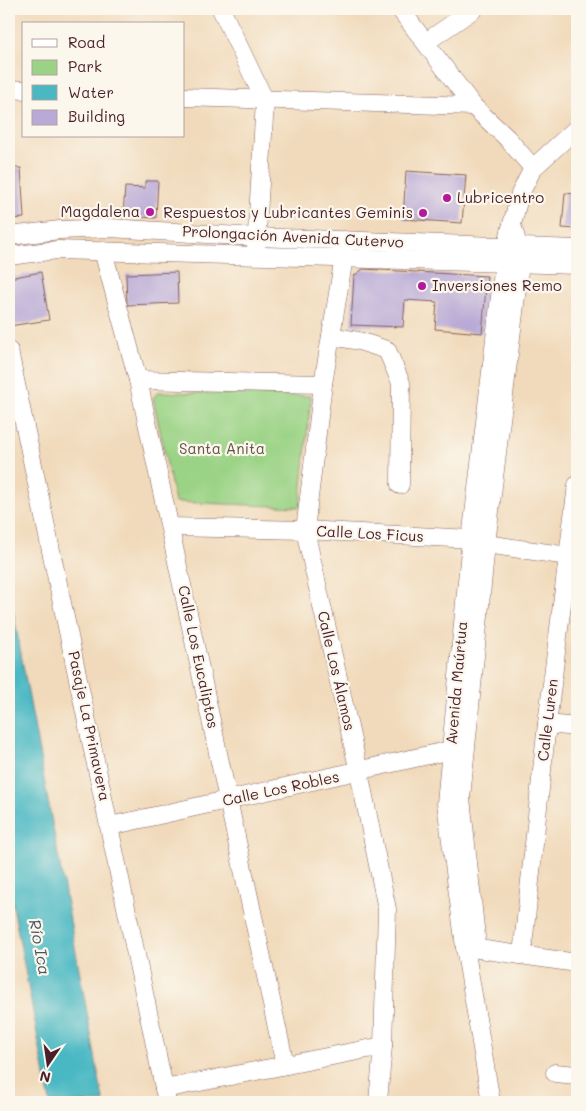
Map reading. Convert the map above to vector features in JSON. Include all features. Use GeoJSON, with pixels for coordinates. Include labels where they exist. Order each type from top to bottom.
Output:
{"type":"FeatureCollection","features":[{"type":"Feature","properties":{"kind":"street"},"geometry":{"type":"LineString","coordinates":[[221,9],[265,101],[255,254]]}},
{"type":"Feature","properties":{"kind":"street"},"geometry":{"type":"LineString","coordinates":[[400,9],[473,106],[507,138],[533,168]]}},
{"type":"Feature","properties":{"kind":"street"},"geometry":{"type":"LineString","coordinates":[[426,42],[474,9]]}},
{"type":"Feature","properties":{"kind":"street"},"geometry":{"type":"LineString","coordinates":[[9,89],[22,90]]}},
{"type":"Feature","properties":{"kind":"street"},"geometry":{"type":"LineString","coordinates":[[185,98],[473,106]]}},
{"type":"Feature","properties":{"kind":"street"},"geometry":{"type":"LineString","coordinates":[[513,255],[512,225],[520,194],[533,168],[577,128]]}},
{"type":"Feature","properties":{"kind":"street","name":"Prolongación Avenida Cutervo"},"geometry":{"type":"LineString","coordinates":[[9,236],[60,230],[110,228],[256,237],[344,240],[513,255],[577,265]]}},
{"type":"Feature","properties":{"kind":"street","name":"Calle Los Álamos"},"geometry":{"type":"LineString","coordinates":[[344,240],[344,258],[323,384],[305,530],[359,772],[388,915],[383,1046],[378,1102]]}},
{"type":"Feature","properties":{"kind":"street","name":"Prolongación Avenida Cutervo"},"geometry":{"type":"LineString","coordinates":[[9,256],[57,250],[255,254],[344,258],[513,255],[577,249]]}},
{"type":"Feature","properties":{"kind":"street","name":"Calle Los Eucaliptos"},"geometry":{"type":"LineString","coordinates":[[103,251],[138,380],[285,1065]]}},
{"type":"Feature","properties":{"kind":"street","name":"Avenida Maúrtua"},"geometry":{"type":"LineString","coordinates":[[502,1102],[471,948],[446,803],[513,255]]}},
{"type":"Feature","properties":{"kind":"street"},"geometry":{"type":"LineString","coordinates":[[331,336],[359,341],[388,350],[401,383],[400,485]]}},
{"type":"Feature","properties":{"kind":"street","name":"Pasaje La Primavera"},"geometry":{"type":"LineString","coordinates":[[9,351],[166,1095]]}},
{"type":"Feature","properties":{"kind":"street"},"geometry":{"type":"LineString","coordinates":[[138,380],[323,384]]}},
{"type":"Feature","properties":{"kind":"street","name":"Calle Luren"},"geometry":{"type":"LineString","coordinates":[[522,955],[547,724],[577,485]]}},
{"type":"Feature","properties":{"kind":"street","name":"Calle Los Ficus"},"geometry":{"type":"LineString","coordinates":[[170,527],[305,530],[478,541],[568,556]]}},
{"type":"Feature","properties":{"kind":"street","name":"Avenida Maúrtua"},"geometry":{"type":"LineString","coordinates":[[478,541],[461,798],[471,948],[491,1102]]}},
{"type":"Feature","properties":{"kind":"street"},"geometry":{"type":"LineString","coordinates":[[547,724],[577,727]]}},
{"type":"Feature","properties":{"kind":"street","name":"Calle Los Robles"},"geometry":{"type":"LineString","coordinates":[[110,826],[451,750]]}},
{"type":"Feature","properties":{"kind":"street"},"geometry":{"type":"LineString","coordinates":[[471,948],[577,963]]}},
{"type":"Feature","properties":{"kind":"street"},"geometry":{"type":"LineString","coordinates":[[166,1095],[285,1065],[383,1046]]}},
{"type":"Feature","properties":{"kind":"street"},"geometry":{"type":"LineString","coordinates":[[555,1073],[577,1076]]}},
{"type":"Feature","properties":{"kind":"green space","name":"Santa Anita"},"geometry":{"type":"Polygon","coordinates":[[[158,392],[311,396],[300,507],[175,502],[153,398],[158,392]]]}},
{"type":"Feature","properties":{"kind":"water","name":"Río Ica"},"geometry":{"type":"Polygon","coordinates":[[[9,589],[104,1102],[50,1102],[9,885],[9,589]]]}},
{"type":"Feature","properties":{"kind":"building"},"geometry":{"type":"Polygon","coordinates":[[[9,168],[21,168],[24,218],[9,219],[9,168]]]}},
{"type":"Feature","properties":{"kind":"building"},"geometry":{"type":"Polygon","coordinates":[[[406,171],[466,175],[462,223],[403,219],[406,171]]]}},
{"type":"Feature","properties":{"kind":"building"},"geometry":{"type":"Polygon","coordinates":[[[145,181],[158,181],[156,218],[123,216],[125,187],[145,188],[145,181]]]}},
{"type":"Feature","properties":{"kind":"building"},"geometry":{"type":"Polygon","coordinates":[[[565,193],[577,194],[577,229],[562,228],[565,193]]]}},
{"type":"Feature","properties":{"kind":"building"},"geometry":{"type":"Polygon","coordinates":[[[363,269],[487,276],[482,333],[435,329],[437,302],[405,300],[403,327],[351,325],[354,276],[363,269]]]}},
{"type":"Feature","properties":{"kind":"building"},"geometry":{"type":"Polygon","coordinates":[[[41,272],[49,320],[9,326],[9,278],[41,272]]]}},
{"type":"Feature","properties":{"kind":"building"},"geometry":{"type":"Polygon","coordinates":[[[177,272],[178,303],[127,305],[126,274],[177,272]]]}},
{"type":"Feature","properties":{"kind":"place","name":"Lubricentro"},"geometry":{"type":"Point","coordinates":[447,198]}},
{"type":"Feature","properties":{"kind":"place","name":"Magdalena"},"geometry":{"type":"Point","coordinates":[150,212]}},
{"type":"Feature","properties":{"kind":"place","name":"Respuestos y Lubricantes Geminis"},"geometry":{"type":"Point","coordinates":[423,213]}},
{"type":"Feature","properties":{"kind":"place","name":"Inversiones Remo"},"geometry":{"type":"Point","coordinates":[422,286]}}]}
